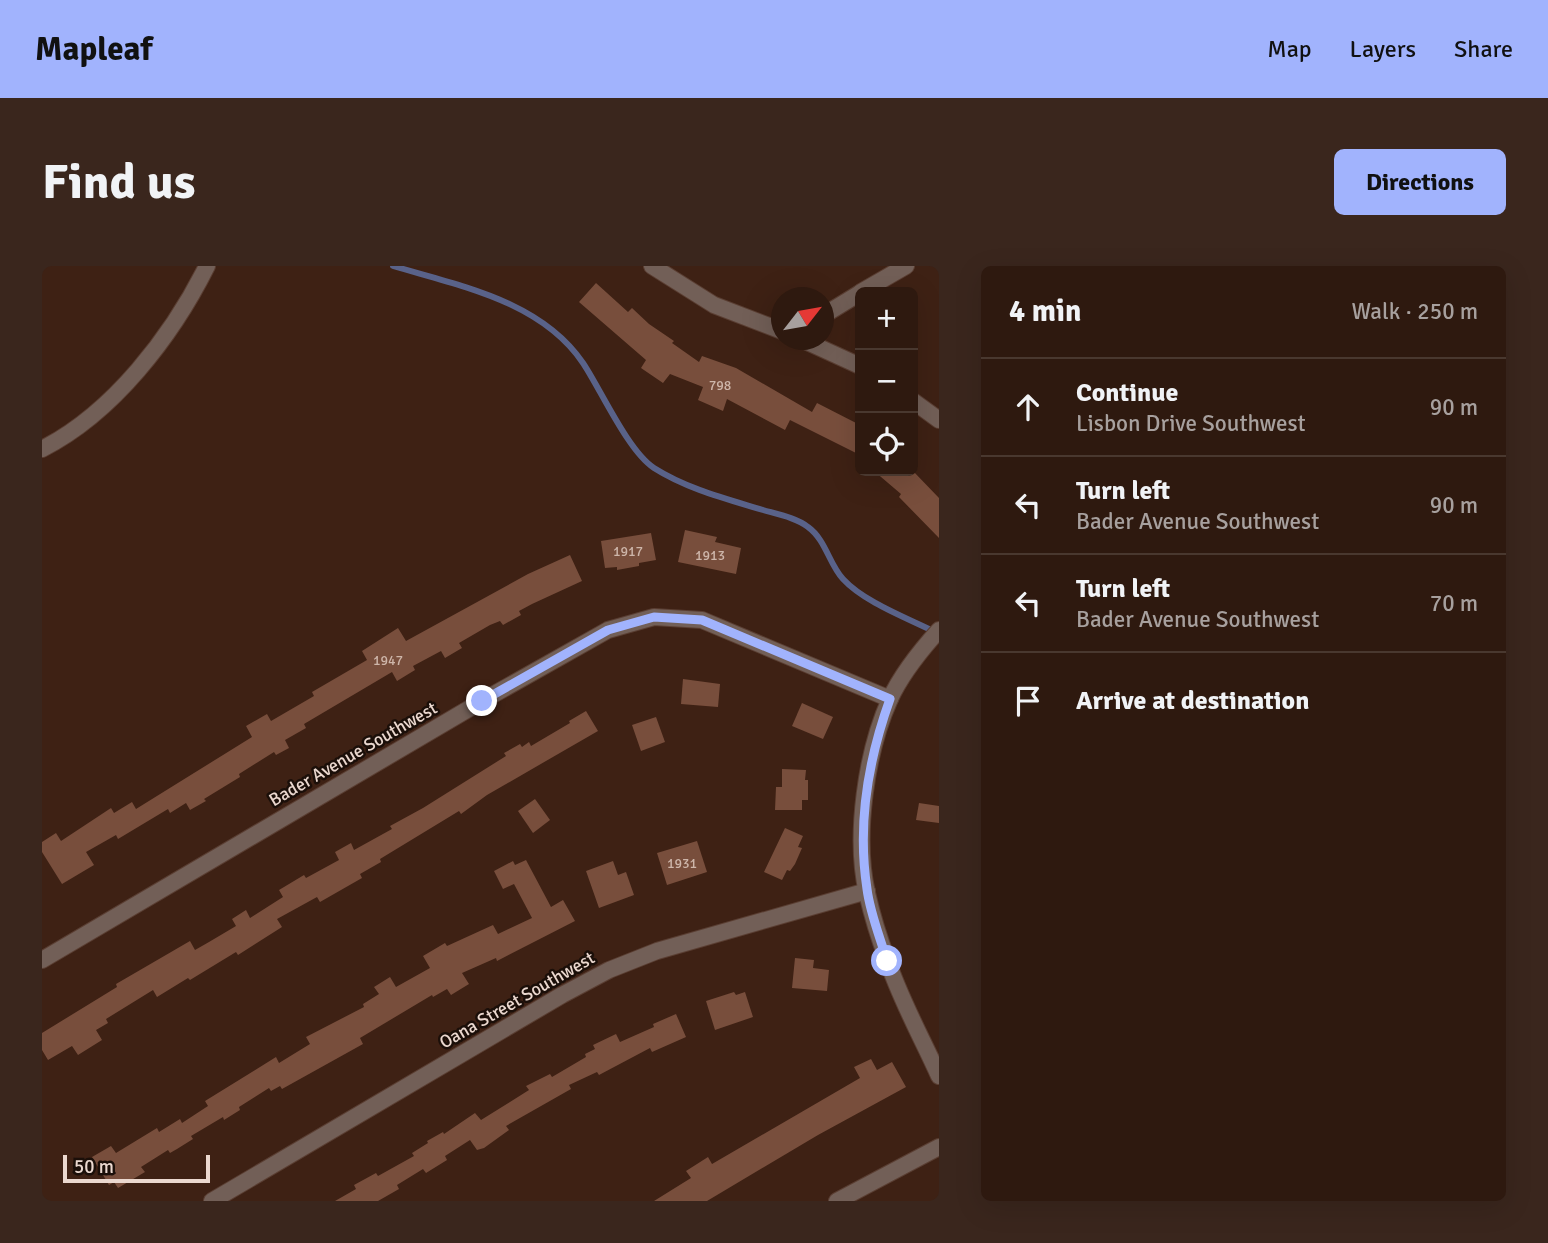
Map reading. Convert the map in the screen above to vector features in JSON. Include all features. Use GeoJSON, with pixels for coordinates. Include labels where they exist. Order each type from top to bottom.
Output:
{"type":"FeatureCollection","features":[{"type":"Feature","properties":{"kind":"street"},"geometry":{"type":"LineString","coordinates":[[42,449],[93,415],[146,362],[196,288],[207,266]]}},
{"type":"Feature","properties":{"kind":"street"},"geometry":{"type":"LineString","coordinates":[[652,266],[714,305],[771,327]]}},
{"type":"Feature","properties":{"kind":"street"},"geometry":{"type":"LineString","coordinates":[[871,287],[906,266]]}},
{"type":"Feature","properties":{"kind":"street"},"geometry":{"type":"LineString","coordinates":[[834,309],[855,297]]}},
{"type":"Feature","properties":{"kind":"street"},"geometry":{"type":"LineString","coordinates":[[825,350],[855,364]]}},
{"type":"Feature","properties":{"kind":"street"},"geometry":{"type":"LineString","coordinates":[[918,404],[939,419]]}},
{"type":"Feature","properties":{"kind":"street","name":"Bader Avenue Southwest"},"geometry":{"type":"LineString","coordinates":[[42,960],[482,701],[608,630],[654,617],[702,620],[890,699]]}},
{"type":"Feature","properties":{"kind":"street"},"geometry":{"type":"LineString","coordinates":[[939,630],[913,660],[890,699],[876,741],[864,800],[863,845],[867,891],[887,961],[939,1076]]}},
{"type":"Feature","properties":{"kind":"street","name":"Oana Street Southwest"},"geometry":{"type":"LineString","coordinates":[[212,1201],[609,970],[657,951],[867,891]]}},
{"type":"Feature","properties":{"kind":"street"},"geometry":{"type":"LineString","coordinates":[[837,1201],[939,1147]]}},
{"type":"Feature","properties":{"kind":"building"},"geometry":{"type":"Polygon","coordinates":[[[596,283],[628,312],[632,308],[674,341],[672,343],[699,362],[702,356],[736,368],[812,412],[817,403],[855,422],[855,452],[790,420],[785,430],[727,399],[723,411],[698,400],[703,387],[670,374],[663,383],[641,368],[646,360],[579,302],[596,283]]]}},
{"type":"Feature","properties":{"kind":"building"},"geometry":{"type":"Polygon","coordinates":[[[880,476],[918,476],[939,498],[939,538],[899,497],[901,494],[880,476]]]}},
{"type":"Feature","properties":{"kind":"building"},"geometry":{"type":"Polygon","coordinates":[[[685,530],[717,537],[715,542],[741,548],[736,574],[678,562],[685,530]]]}},
{"type":"Feature","properties":{"kind":"building"},"geometry":{"type":"Polygon","coordinates":[[[651,533],[656,560],[617,570],[617,567],[605,568],[601,541],[651,533]]]}},
{"type":"Feature","properties":{"kind":"building"},"geometry":{"type":"Polygon","coordinates":[[[570,555],[582,581],[519,611],[521,615],[503,625],[500,621],[490,625],[459,643],[462,648],[445,658],[441,651],[413,666],[415,670],[397,681],[392,672],[304,724],[306,728],[285,740],[289,748],[276,755],[274,752],[239,774],[240,777],[204,799],[206,801],[190,810],[186,803],[170,813],[168,809],[118,839],[116,835],[86,852],[94,865],[62,884],[42,852],[42,842],[56,833],[61,841],[111,808],[114,813],[132,802],[136,809],[252,737],[246,726],[267,714],[271,721],[314,696],[312,692],[367,660],[362,651],[398,628],[406,641],[528,574],[570,555]]]}},
{"type":"Feature","properties":{"kind":"building"},"geometry":{"type":"Polygon","coordinates":[[[683,679],[720,684],[718,707],[681,704],[683,679]]]}},
{"type":"Feature","properties":{"kind":"building"},"geometry":{"type":"Polygon","coordinates":[[[802,703],[833,717],[823,739],[792,726],[802,703]]]}},
{"type":"Feature","properties":{"kind":"building"},"geometry":{"type":"Polygon","coordinates":[[[586,711],[598,731],[487,795],[461,814],[459,811],[380,859],[381,862],[360,874],[362,878],[320,902],[317,897],[277,919],[282,927],[238,955],[236,952],[157,997],[153,990],[106,1019],[108,1023],[96,1030],[102,1040],[78,1055],[72,1046],[48,1060],[42,1050],[42,1033],[117,987],[116,984],[190,941],[195,950],[209,942],[236,926],[232,919],[246,910],[250,918],[283,897],[279,890],[304,875],[306,878],[339,860],[335,852],[351,843],[354,850],[392,829],[390,826],[506,756],[504,753],[520,744],[522,747],[529,742],[531,746],[586,711]]]}},
{"type":"Feature","properties":{"kind":"building"},"geometry":{"type":"Polygon","coordinates":[[[656,717],[665,742],[641,751],[632,725],[656,717]]]}},
{"type":"Feature","properties":{"kind":"building"},"geometry":{"type":"Polygon","coordinates":[[[782,769],[806,770],[808,800],[802,800],[802,810],[775,810],[776,787],[782,787],[782,769]]]}},
{"type":"Feature","properties":{"kind":"building"},"geometry":{"type":"Polygon","coordinates":[[[535,799],[550,820],[533,833],[518,811],[535,799]]]}},
{"type":"Feature","properties":{"kind":"building"},"geometry":{"type":"Polygon","coordinates":[[[919,803],[939,806],[939,823],[916,820],[919,803]]]}},
{"type":"Feature","properties":{"kind":"building"},"geometry":{"type":"Polygon","coordinates":[[[785,828],[803,836],[798,847],[802,848],[795,864],[790,871],[787,870],[782,880],[764,872],[785,828]]]}},
{"type":"Feature","properties":{"kind":"building"},"geometry":{"type":"Polygon","coordinates":[[[697,841],[707,872],[667,885],[657,853],[697,841]]]}},
{"type":"Feature","properties":{"kind":"building"},"geometry":{"type":"Polygon","coordinates":[[[526,860],[551,907],[563,900],[575,921],[497,961],[496,958],[462,973],[469,984],[451,995],[447,989],[433,997],[432,995],[360,1038],[363,1044],[282,1089],[280,1086],[271,1091],[269,1088],[224,1120],[223,1117],[191,1136],[193,1139],[177,1149],[170,1153],[168,1150],[141,1167],[145,1172],[118,1188],[114,1182],[109,1185],[92,1157],[111,1146],[116,1153],[157,1128],[159,1132],[180,1119],[182,1123],[208,1106],[205,1101],[276,1057],[279,1063],[310,1044],[306,1037],[364,1007],[363,1004],[379,994],[374,987],[390,977],[396,987],[430,968],[423,956],[445,943],[447,946],[493,925],[498,934],[532,918],[514,884],[503,889],[494,871],[513,861],[515,865],[526,860]]]}},
{"type":"Feature","properties":{"kind":"building"},"geometry":{"type":"Polygon","coordinates":[[[613,861],[618,875],[626,872],[634,895],[599,908],[586,871],[613,861]]]}},
{"type":"Feature","properties":{"kind":"building"},"geometry":{"type":"Polygon","coordinates":[[[795,958],[814,960],[813,968],[829,970],[827,991],[792,988],[795,958]]]}},
{"type":"Feature","properties":{"kind":"building"},"geometry":{"type":"Polygon","coordinates":[[[734,992],[736,995],[745,992],[753,1017],[715,1030],[706,1001],[734,992]]]}},
{"type":"Feature","properties":{"kind":"building"},"geometry":{"type":"Polygon","coordinates":[[[676,1014],[686,1037],[652,1052],[650,1048],[599,1075],[597,1072],[569,1085],[571,1089],[506,1126],[509,1130],[484,1148],[477,1150],[470,1140],[445,1156],[447,1160],[426,1173],[423,1169],[397,1185],[399,1189],[378,1201],[335,1201],[356,1189],[354,1185],[376,1173],[378,1176],[414,1156],[412,1153],[428,1143],[427,1141],[443,1132],[444,1134],[475,1113],[481,1120],[529,1090],[526,1086],[550,1074],[552,1077],[586,1057],[585,1054],[595,1049],[593,1045],[616,1034],[620,1042],[676,1014]]]}},
{"type":"Feature","properties":{"kind":"building"},"geometry":{"type":"Polygon","coordinates":[[[871,1059],[877,1070],[892,1062],[906,1087],[707,1201],[654,1201],[691,1178],[686,1171],[708,1157],[712,1164],[860,1078],[854,1067],[871,1059]]]}},
{"type":"Feature","properties":{"kind":"waterway"},"geometry":{"type":"LineString","coordinates":[[393,266],[471,289],[522,310],[545,324],[566,342],[583,363],[634,448],[654,468],[693,488],[803,524],[819,538],[838,573],[852,587],[886,609],[935,632]]}},
{"type":"Feature","properties":{"kind":"route"},"geometry":{"type":"LineString","coordinates":[[482,701],[608,630],[654,617],[702,620],[890,699],[876,741],[864,800],[863,845],[867,891],[887,961]]}}]}
